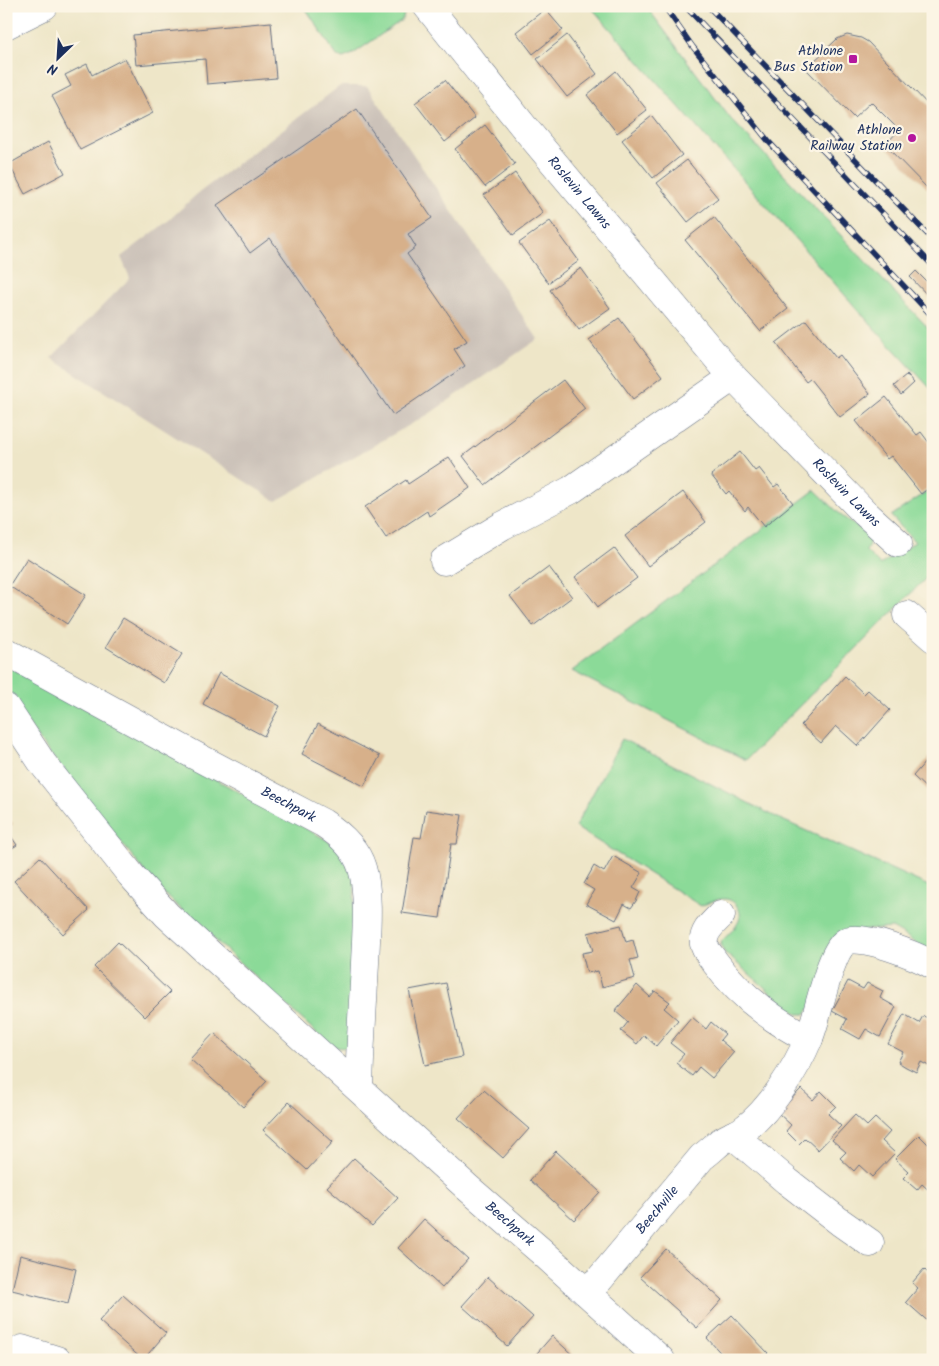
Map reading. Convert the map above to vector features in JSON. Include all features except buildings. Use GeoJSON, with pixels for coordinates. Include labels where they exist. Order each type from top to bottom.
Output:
{"type":"FeatureCollection","features":[{"type":"Feature","properties":{"kind":"street"},"geometry":{"type":"LineString","coordinates":[[6,26],[44,6]]}},
{"type":"Feature","properties":{"kind":"street","name":"Roslevin Lawns"},"geometry":{"type":"LineString","coordinates":[[427,6],[531,135],[732,377],[865,513],[898,543]]}},
{"type":"Feature","properties":{"kind":"street"},"geometry":{"type":"LineString","coordinates":[[444,561],[502,526],[571,490],[732,377]]}},
{"type":"Feature","properties":{"kind":"street"},"geometry":{"type":"LineString","coordinates":[[907,615],[933,638]]}},
{"type":"Feature","properties":{"kind":"street","name":"Beechpark"},"geometry":{"type":"LineString","coordinates":[[6,652],[194,755],[324,823],[338,832],[348,843],[362,868],[365,886],[366,932],[359,1088]]}},
{"type":"Feature","properties":{"kind":"street","name":"Beechpark"},"geometry":{"type":"LineString","coordinates":[[6,708],[44,764],[125,868],[187,934],[468,1188],[661,1359]]}},
{"type":"Feature","properties":{"kind":"street"},"geometry":{"type":"LineString","coordinates":[[721,916],[707,930],[705,936],[704,945],[712,958],[747,997],[772,1018],[809,1039]]}},
{"type":"Feature","properties":{"kind":"street","name":"Beechville"},"geometry":{"type":"LineString","coordinates":[[585,1290],[599,1280],[702,1157],[720,1142],[742,1131],[756,1119],[776,1094],[809,1039],[832,960],[840,946],[847,941],[858,939],[900,950],[933,965]]}},
{"type":"Feature","properties":{"kind":"street"},"geometry":{"type":"LineString","coordinates":[[733,1135],[800,1191],[870,1243]]}},
{"type":"Feature","properties":{"kind":"street"},"geometry":{"type":"LineString","coordinates":[[22,1349],[57,1360]]}},
{"type":"Feature","properties":{"kind":"shaded area"},"geometry":{"type":"Polygon","coordinates":[[[340,86],[367,86],[538,339],[429,414],[276,501],[51,358],[130,278],[121,257],[168,221],[196,195],[340,86]]]}},
{"type":"Feature","properties":{"kind":"green space"},"geometry":{"type":"Polygon","coordinates":[[[304,6],[407,6],[402,20],[353,54],[343,58],[337,56],[304,6]]]}},
{"type":"Feature","properties":{"kind":"green space"},"geometry":{"type":"Polygon","coordinates":[[[590,6],[646,6],[730,118],[933,333],[933,391],[873,327],[590,6]]]}},
{"type":"Feature","properties":{"kind":"green space"},"geometry":{"type":"Polygon","coordinates":[[[933,488],[933,571],[746,760],[572,671],[815,490],[843,517],[865,532],[871,539],[866,551],[880,565],[915,542],[891,516],[933,488]]]}},
{"type":"Feature","properties":{"kind":"green space"},"geometry":{"type":"Polygon","coordinates":[[[6,665],[338,846],[355,879],[349,1046],[339,1048],[329,1044],[158,888],[39,740],[6,691],[6,665]]]}},
{"type":"Feature","properties":{"kind":"green space"},"geometry":{"type":"Polygon","coordinates":[[[622,739],[780,819],[933,888],[933,952],[918,945],[892,928],[866,930],[806,1014],[798,1014],[786,1006],[723,951],[721,942],[735,927],[740,917],[739,910],[733,902],[720,899],[701,906],[575,827],[622,739]]]}},
{"type":"Feature","properties":{"kind":"railway"},"geometry":{"type":"LineString","coordinates":[[664,6],[693,47],[769,142],[933,317]]}},
{"type":"Feature","properties":{"kind":"railway"},"geometry":{"type":"LineString","coordinates":[[685,6],[933,266]]}},
{"type":"Feature","properties":{"kind":"railway"},"geometry":{"type":"LineString","coordinates":[[708,6],[933,240]]}},
{"type":"Feature","properties":{"kind":"place","name":"Athlone Bus Station"},"geometry":{"type":"Point","coordinates":[853,59]}},
{"type":"Feature","properties":{"kind":"place","name":"Athlone Railway Station"},"geometry":{"type":"Point","coordinates":[912,138]}}]}
